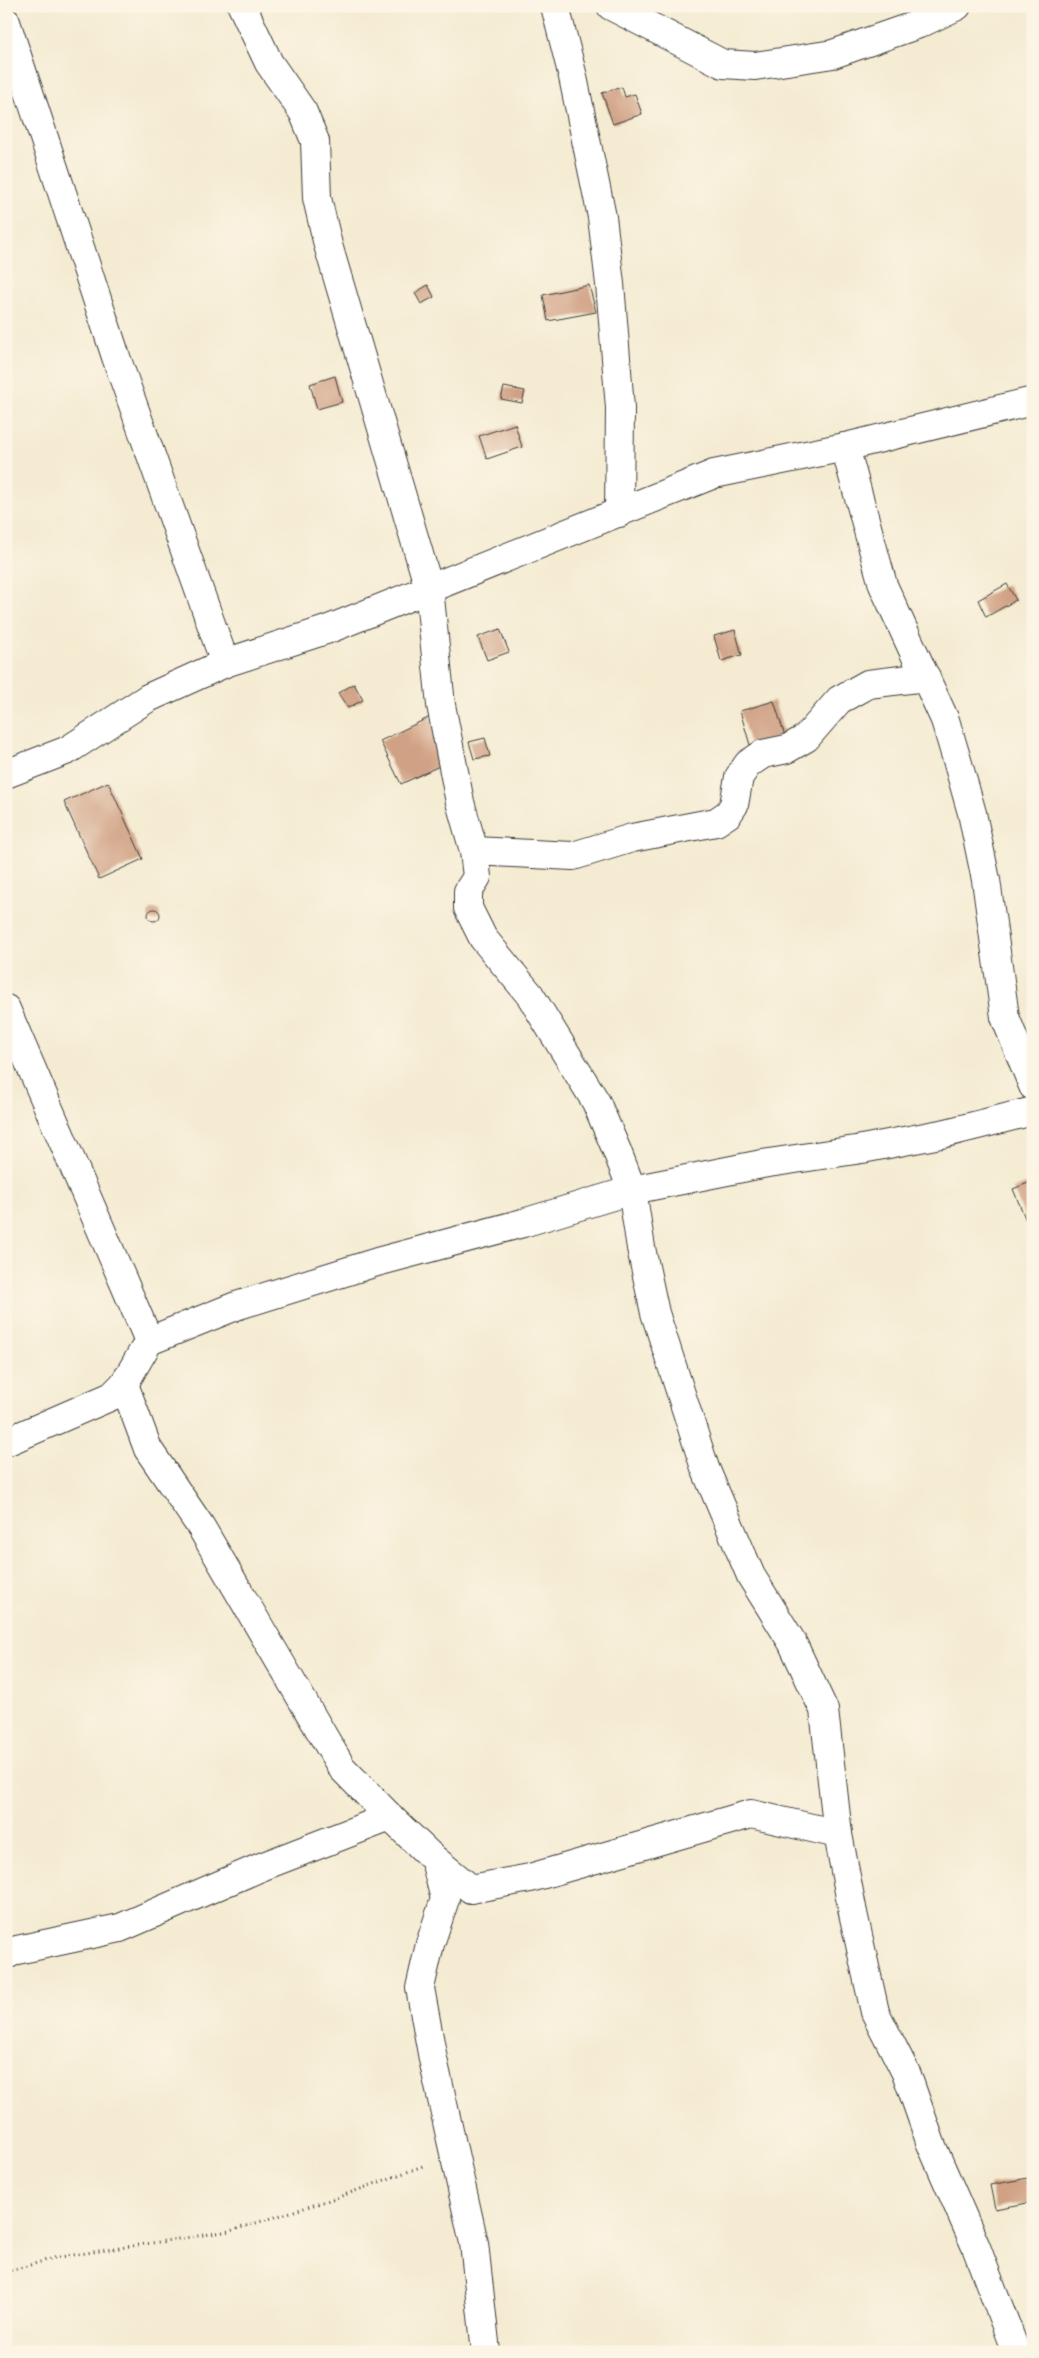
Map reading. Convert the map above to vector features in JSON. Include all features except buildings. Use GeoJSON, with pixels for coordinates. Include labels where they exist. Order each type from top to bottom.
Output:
{"type":"FeatureCollection","features":[{"type":"Feature","properties":{"kind":"street"},"geometry":{"type":"LineString","coordinates":[[242,6],[269,63],[303,112],[315,141],[317,198],[328,244],[429,588],[440,705],[460,802],[474,852],[477,877],[468,891],[468,908],[483,938],[530,995],[596,1102],[632,1190],[640,1248],[655,1313],[705,1468],[751,1576],[792,1642],[824,1710],[838,1834],[875,2012],[907,2075],[931,2144],[976,2247],[1016,2352]]}},
{"type":"Feature","properties":{"kind":"street"},"geometry":{"type":"LineString","coordinates":[[554,6],[573,77],[602,217],[610,284],[620,408],[619,513]]}},
{"type":"Feature","properties":{"kind":"street"},"geometry":{"type":"LineString","coordinates":[[611,6],[723,64],[755,66],[833,54],[919,24],[957,6]]}},
{"type":"Feature","properties":{"kind":"street"},"geometry":{"type":"LineString","coordinates":[[6,22],[116,357],[225,663]]}},
{"type":"Feature","properties":{"kind":"street"},"geometry":{"type":"LineString","coordinates":[[6,774],[68,750],[148,698],[225,663],[292,642],[714,474],[845,447],[1033,401]]}},
{"type":"Feature","properties":{"kind":"street"},"geometry":{"type":"LineString","coordinates":[[845,447],[883,585],[945,720],[972,813],[988,890],[1005,1017],[1033,1086]]}},
{"type":"Feature","properties":{"kind":"street"},"geometry":{"type":"LineString","coordinates":[[474,852],[573,856],[632,838],[716,822],[728,814],[734,804],[740,777],[748,764],[763,754],[787,749],[806,738],[838,700],[868,684],[926,677]]}},
{"type":"Feature","properties":{"kind":"street"},"geometry":{"type":"LineString","coordinates":[[6,1009],[149,1341]]}},
{"type":"Feature","properties":{"kind":"street"},"geometry":{"type":"LineString","coordinates":[[6,1442],[112,1396],[124,1384],[149,1341],[236,1306],[378,1262],[524,1223],[632,1190],[762,1164],[862,1149],[946,1133],[1033,1111]]}},
{"type":"Feature","properties":{"kind":"street"},"geometry":{"type":"LineString","coordinates":[[124,1384],[148,1449],[201,1527],[342,1768],[435,1860],[471,1889],[530,1878],[751,1814],[838,1834]]}},
{"type":"Feature","properties":{"kind":"street"},"geometry":{"type":"LineString","coordinates":[[6,1955],[18,1950],[120,1928],[261,1867],[390,1817]]}},
{"type":"Feature","properties":{"kind":"street"},"geometry":{"type":"LineString","coordinates":[[435,1860],[445,1899],[430,1944],[420,1988],[474,2243],[486,2352]]}},
{"type":"Feature","properties":{"kind":"path"},"geometry":{"type":"LineString","coordinates":[[6,2272],[54,2258],[230,2230],[336,2198],[454,2155]]}}]}
